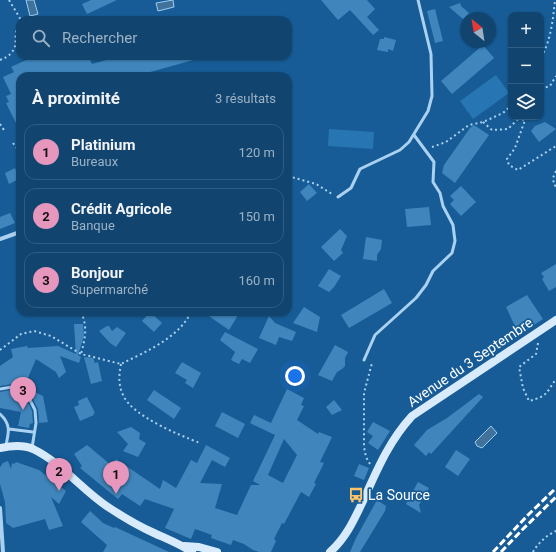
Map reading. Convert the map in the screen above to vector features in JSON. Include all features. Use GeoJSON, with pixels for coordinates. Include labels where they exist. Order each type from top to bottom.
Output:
{"type":"FeatureCollection","features":[{"type":"Feature","properties":{"kind":"main road","name":"Avenue du 3 Septembre"},"geometry":{"type":"LineString","coordinates":[[330,552],[345,537],[387,450],[400,429],[431,403],[556,320]]}},
{"type":"Feature","properties":{"kind":"main road"},"geometry":{"type":"LineString","coordinates":[[3,447],[32,448],[57,464],[107,506],[129,521],[183,546],[192,552]]}},
{"type":"Feature","properties":{"kind":"main road"},"geometry":{"type":"LineString","coordinates":[[183,546],[199,547],[217,552]]}},
{"type":"Feature","properties":{"kind":"street"},"geometry":{"type":"LineString","coordinates":[[0,239],[16,233]]}},
{"type":"Feature","properties":{"kind":"street"},"geometry":{"type":"LineString","coordinates":[[0,508],[3,552]]}},
{"type":"Feature","properties":{"kind":"lane"},"geometry":{"type":"LineString","coordinates":[[338,197],[351,188],[360,169],[400,150],[414,135],[428,111],[432,96],[431,54],[418,0]]}},
{"type":"Feature","properties":{"kind":"lane"},"geometry":{"type":"LineString","coordinates":[[364,360],[375,335],[416,298],[426,285],[433,271],[452,253],[456,240],[453,225],[443,206],[440,194],[433,182],[434,162],[414,135]]}},
{"type":"Feature","properties":{"kind":"lane"},"geometry":{"type":"LineString","coordinates":[[0,389],[12,387],[28,396],[35,410],[36,423],[33,432],[32,448]]}},
{"type":"Feature","properties":{"kind":"lane"},"geometry":{"type":"LineString","coordinates":[[0,414],[6,419],[9,429],[3,447]]}},
{"type":"Feature","properties":{"kind":"lane"},"geometry":{"type":"LineString","coordinates":[[9,429],[33,432]]}},
{"type":"Feature","properties":{"kind":"path"},"geometry":{"type":"LineString","coordinates":[[9,0],[19,16]]}},
{"type":"Feature","properties":{"kind":"path"},"geometry":{"type":"LineString","coordinates":[[544,52],[554,17],[555,0]]}},
{"type":"Feature","properties":{"kind":"path"},"geometry":{"type":"LineString","coordinates":[[0,60],[12,52],[16,47],[16,29]]}},
{"type":"Feature","properties":{"kind":"path"},"geometry":{"type":"LineString","coordinates":[[544,88],[550,86],[556,76]]}},
{"type":"Feature","properties":{"kind":"path"},"geometry":{"type":"LineString","coordinates":[[422,147],[433,147],[446,142],[469,125],[483,122],[503,113],[508,109]]}},
{"type":"Feature","properties":{"kind":"path"},"geometry":{"type":"LineString","coordinates":[[483,122],[492,130],[508,129],[517,120]]}},
{"type":"Feature","properties":{"kind":"path"},"geometry":{"type":"LineString","coordinates":[[525,120],[515,148],[507,159],[509,165],[518,170],[556,146]]}},
{"type":"Feature","properties":{"kind":"path"},"geometry":{"type":"LineString","coordinates":[[0,124],[4,130]]}},
{"type":"Feature","properties":{"kind":"path"},"geometry":{"type":"LineString","coordinates":[[13,143],[16,147]]}},
{"type":"Feature","properties":{"kind":"path"},"geometry":{"type":"LineString","coordinates":[[556,171],[553,178],[554,185],[556,186]]}},
{"type":"Feature","properties":{"kind":"path"},"geometry":{"type":"LineString","coordinates":[[292,177],[316,184],[338,197]]}},
{"type":"Feature","properties":{"kind":"path"},"geometry":{"type":"LineString","coordinates":[[81,354],[86,336],[85,320],[83,316]]}},
{"type":"Feature","properties":{"kind":"path"},"geometry":{"type":"LineString","coordinates":[[0,350],[21,334],[34,332],[51,336],[81,354],[121,364],[142,354],[169,336],[189,316]]}},
{"type":"Feature","properties":{"kind":"path"},"geometry":{"type":"LineString","coordinates":[[538,340],[536,354],[519,367],[523,388],[529,401],[540,398],[549,392],[556,379]]}},
{"type":"Feature","properties":{"kind":"path"},"geometry":{"type":"LineString","coordinates":[[371,465],[366,457],[364,447],[364,393],[373,360]]}},
{"type":"Feature","properties":{"kind":"path"},"geometry":{"type":"LineString","coordinates":[[121,364],[119,380],[123,396],[134,409],[173,433],[200,443]]}},
{"type":"Feature","properties":{"kind":"path"},"geometry":{"type":"LineString","coordinates":[[533,552],[549,534],[556,531]]}},
{"type":"Feature","properties":{"kind":"shaded area"},"geometry":{"type":"Polygon","coordinates":[[[26,0],[34,0],[38,14],[30,16],[26,0]]]}},
{"type":"Feature","properties":{"kind":"shaded area"},"geometry":{"type":"Polygon","coordinates":[[[173,0],[174,7],[158,11],[156,3],[173,0]]]}},
{"type":"Feature","properties":{"kind":"shaded area"},"geometry":{"type":"Polygon","coordinates":[[[496,75],[508,92],[508,94],[473,119],[460,101],[496,75]]]}},
{"type":"Feature","properties":{"kind":"shaded area"},"geometry":{"type":"Polygon","coordinates":[[[329,129],[374,132],[373,149],[328,146],[329,129]]]}},
{"type":"Feature","properties":{"kind":"shaded area"},"geometry":{"type":"Polygon","coordinates":[[[491,426],[497,433],[482,448],[477,446],[475,442],[491,426]]]}},
{"type":"Feature","properties":{"kind":"building"},"geometry":{"type":"Polygon","coordinates":[[[91,0],[117,0],[87,14],[82,4],[91,0]]]}},
{"type":"Feature","properties":{"kind":"building"},"geometry":{"type":"Polygon","coordinates":[[[321,0],[367,0],[375,9],[367,17],[379,30],[373,35],[350,10],[338,20],[321,0]]]}},
{"type":"Feature","properties":{"kind":"building"},"geometry":{"type":"Polygon","coordinates":[[[460,3],[461,6],[468,12],[460,12],[460,16],[449,7],[460,3]]]}},
{"type":"Feature","properties":{"kind":"building"},"geometry":{"type":"Polygon","coordinates":[[[435,9],[443,41],[435,43],[427,11],[435,9]]]}},
{"type":"Feature","properties":{"kind":"building"},"geometry":{"type":"Polygon","coordinates":[[[384,37],[396,40],[393,51],[388,49],[388,52],[377,50],[380,39],[384,39],[384,37]]]}},
{"type":"Feature","properties":{"kind":"building"},"geometry":{"type":"Polygon","coordinates":[[[480,48],[486,48],[494,58],[452,94],[441,81],[480,48]]]}},
{"type":"Feature","properties":{"kind":"building"},"geometry":{"type":"Polygon","coordinates":[[[26,60],[90,60],[92,64],[106,60],[193,60],[150,72],[16,72],[16,123],[6,103],[9,102],[6,96],[11,94],[3,77],[14,72],[11,67],[26,60]]]}},
{"type":"Feature","properties":{"kind":"building"},"geometry":{"type":"Polygon","coordinates":[[[545,122],[556,129],[539,142],[531,131],[535,126],[545,122]]]}},
{"type":"Feature","properties":{"kind":"building"},"geometry":{"type":"Polygon","coordinates":[[[474,125],[489,135],[455,183],[442,173],[444,165],[470,128],[474,125]]]}},
{"type":"Feature","properties":{"kind":"building"},"geometry":{"type":"Polygon","coordinates":[[[15,168],[16,180],[9,184],[5,173],[15,168]]]}},
{"type":"Feature","properties":{"kind":"building"},"geometry":{"type":"Polygon","coordinates":[[[309,184],[317,193],[307,201],[300,192],[309,184]]]}},
{"type":"Feature","properties":{"kind":"building"},"geometry":{"type":"Polygon","coordinates":[[[461,186],[476,202],[461,216],[450,204],[454,200],[450,196],[461,186]]]}},
{"type":"Feature","properties":{"kind":"building"},"geometry":{"type":"Polygon","coordinates":[[[429,207],[431,225],[407,227],[405,209],[429,207]]]}},
{"type":"Feature","properties":{"kind":"building"},"geometry":{"type":"Polygon","coordinates":[[[10,213],[15,223],[0,229],[0,217],[10,213]]]}},
{"type":"Feature","properties":{"kind":"building"},"geometry":{"type":"Polygon","coordinates":[[[340,229],[347,236],[341,250],[343,253],[334,261],[321,247],[340,229]]]}},
{"type":"Feature","properties":{"kind":"building"},"geometry":{"type":"Polygon","coordinates":[[[366,237],[382,240],[381,249],[377,255],[377,261],[363,259],[366,237]]]}},
{"type":"Feature","properties":{"kind":"building"},"geometry":{"type":"Polygon","coordinates":[[[556,264],[556,287],[549,291],[542,279],[544,277],[541,273],[556,264]]]}},
{"type":"Feature","properties":{"kind":"building"},"geometry":{"type":"Polygon","coordinates":[[[329,269],[341,276],[329,292],[318,286],[329,269]]]}},
{"type":"Feature","properties":{"kind":"building"},"geometry":{"type":"Polygon","coordinates":[[[384,289],[392,303],[349,328],[341,315],[384,289]]]}},
{"type":"Feature","properties":{"kind":"building"},"geometry":{"type":"Polygon","coordinates":[[[527,295],[543,319],[519,335],[506,307],[527,295]]]}},
{"type":"Feature","properties":{"kind":"building"},"geometry":{"type":"Polygon","coordinates":[[[304,307],[320,317],[317,332],[293,323],[304,307]]]}},
{"type":"Feature","properties":{"kind":"building"},"geometry":{"type":"Polygon","coordinates":[[[146,316],[154,316],[162,323],[154,332],[142,321],[146,316]]]}},
{"type":"Feature","properties":{"kind":"building"},"geometry":{"type":"Polygon","coordinates":[[[209,316],[238,316],[229,330],[209,316]]]}},
{"type":"Feature","properties":{"kind":"building"},"geometry":{"type":"Polygon","coordinates":[[[269,316],[275,323],[296,332],[292,341],[279,337],[276,345],[259,338],[269,316]]]}},
{"type":"Feature","properties":{"kind":"building"},"geometry":{"type":"Polygon","coordinates":[[[74,324],[83,324],[84,336],[78,355],[81,357],[79,363],[60,356],[66,372],[59,378],[56,372],[36,359],[24,387],[43,396],[48,422],[39,423],[38,409],[30,394],[13,384],[0,386],[0,366],[13,357],[11,349],[27,346],[28,348],[58,346],[76,354],[74,324]]]}},
{"type":"Feature","properties":{"kind":"building"},"geometry":{"type":"Polygon","coordinates":[[[109,326],[112,331],[117,327],[126,333],[116,347],[99,331],[109,326]]]}},
{"type":"Feature","properties":{"kind":"building"},"geometry":{"type":"Polygon","coordinates":[[[225,332],[258,349],[250,363],[242,359],[239,364],[231,360],[235,352],[220,340],[225,332]]]}},
{"type":"Feature","properties":{"kind":"building"},"geometry":{"type":"Polygon","coordinates":[[[335,345],[348,352],[345,358],[345,366],[337,372],[332,381],[318,375],[335,345]]]}},
{"type":"Feature","properties":{"kind":"building"},"geometry":{"type":"Polygon","coordinates":[[[84,357],[93,358],[95,363],[98,362],[102,381],[91,384],[84,357]]]}},
{"type":"Feature","properties":{"kind":"building"},"geometry":{"type":"Polygon","coordinates":[[[182,362],[201,373],[193,388],[185,383],[187,380],[175,373],[182,362]]]}},
{"type":"Feature","properties":{"kind":"building"},"geometry":{"type":"Polygon","coordinates":[[[287,389],[304,398],[301,405],[304,406],[297,420],[318,434],[319,432],[332,437],[320,462],[324,463],[314,483],[316,484],[309,497],[301,492],[274,539],[276,541],[271,552],[259,552],[233,540],[231,545],[211,538],[212,535],[195,529],[191,539],[165,528],[174,509],[145,499],[140,506],[122,494],[118,499],[80,468],[82,466],[74,454],[87,445],[111,465],[116,459],[160,489],[163,480],[176,488],[191,460],[197,463],[206,445],[230,458],[225,467],[212,460],[200,483],[222,484],[215,508],[237,515],[251,485],[260,485],[253,481],[275,435],[250,423],[254,415],[271,423],[287,389]],[[284,439],[268,475],[283,483],[297,455],[284,439]]]}},
{"type":"Feature","properties":{"kind":"building"},"geometry":{"type":"Polygon","coordinates":[[[11,390],[26,398],[32,411],[33,423],[30,424],[29,428],[18,426],[21,412],[0,408],[0,392],[11,390]]]}},
{"type":"Feature","properties":{"kind":"building"},"geometry":{"type":"Polygon","coordinates":[[[154,390],[181,408],[174,419],[147,400],[154,390]]]}},
{"type":"Feature","properties":{"kind":"building"},"geometry":{"type":"Polygon","coordinates":[[[479,394],[483,397],[431,454],[429,452],[426,456],[414,445],[427,430],[447,418],[479,394]]]}},
{"type":"Feature","properties":{"kind":"building"},"geometry":{"type":"Polygon","coordinates":[[[87,397],[95,413],[93,414],[94,415],[80,421],[74,407],[79,405],[78,401],[87,397]]]}},
{"type":"Feature","properties":{"kind":"building"},"geometry":{"type":"Polygon","coordinates":[[[334,400],[342,410],[332,415],[326,407],[334,400]]]}},
{"type":"Feature","properties":{"kind":"building"},"geometry":{"type":"Polygon","coordinates":[[[222,412],[245,424],[238,438],[215,426],[222,412]]]}},
{"type":"Feature","properties":{"kind":"building"},"geometry":{"type":"Polygon","coordinates":[[[373,422],[390,431],[378,450],[368,443],[373,436],[367,432],[373,422]]]}},
{"type":"Feature","properties":{"kind":"building"},"geometry":{"type":"Polygon","coordinates":[[[131,427],[140,433],[139,439],[146,443],[138,457],[123,451],[128,444],[117,432],[131,427]]]}},
{"type":"Feature","properties":{"kind":"building"},"geometry":{"type":"Polygon","coordinates":[[[456,450],[470,459],[458,476],[445,467],[456,450]]]}},
{"type":"Feature","properties":{"kind":"building"},"geometry":{"type":"Polygon","coordinates":[[[8,461],[11,469],[12,463],[14,464],[16,462],[39,470],[66,491],[59,504],[51,497],[63,526],[49,530],[45,519],[13,528],[6,523],[5,502],[0,484],[0,467],[3,463],[8,461]]]}},
{"type":"Feature","properties":{"kind":"building"},"geometry":{"type":"Polygon","coordinates":[[[359,464],[369,468],[364,480],[354,476],[359,464]]]}},
{"type":"Feature","properties":{"kind":"building"},"geometry":{"type":"Polygon","coordinates":[[[418,482],[429,488],[419,505],[421,513],[406,504],[418,482]]]}},
{"type":"Feature","properties":{"kind":"building"},"geometry":{"type":"Polygon","coordinates":[[[377,500],[386,506],[385,511],[360,552],[350,552],[356,538],[377,500]]]}},
{"type":"Feature","properties":{"kind":"building"},"geometry":{"type":"Polygon","coordinates":[[[90,511],[103,523],[169,552],[103,552],[107,545],[81,522],[90,511]]]}},
{"type":"Feature","properties":{"kind":"railway"},"geometry":{"type":"LineString","coordinates":[[493,552],[556,488]]}},
{"type":"Feature","properties":{"kind":"railway"},"geometry":{"type":"LineString","coordinates":[[501,552],[556,497]]}},
{"type":"Feature","properties":{"kind":"place","name":"Bonjour"},"geometry":{"type":"Point","coordinates":[23,410]}},
{"type":"Feature","properties":{"kind":"place","name":"Crédit Agricole"},"geometry":{"type":"Point","coordinates":[59,491]}},
{"type":"Feature","properties":{"kind":"place","name":"Platinium"},"geometry":{"type":"Point","coordinates":[116,494]}},
{"type":"Feature","properties":{"kind":"place","name":"La Source"},"geometry":{"type":"Point","coordinates":[356,495]}}]}
